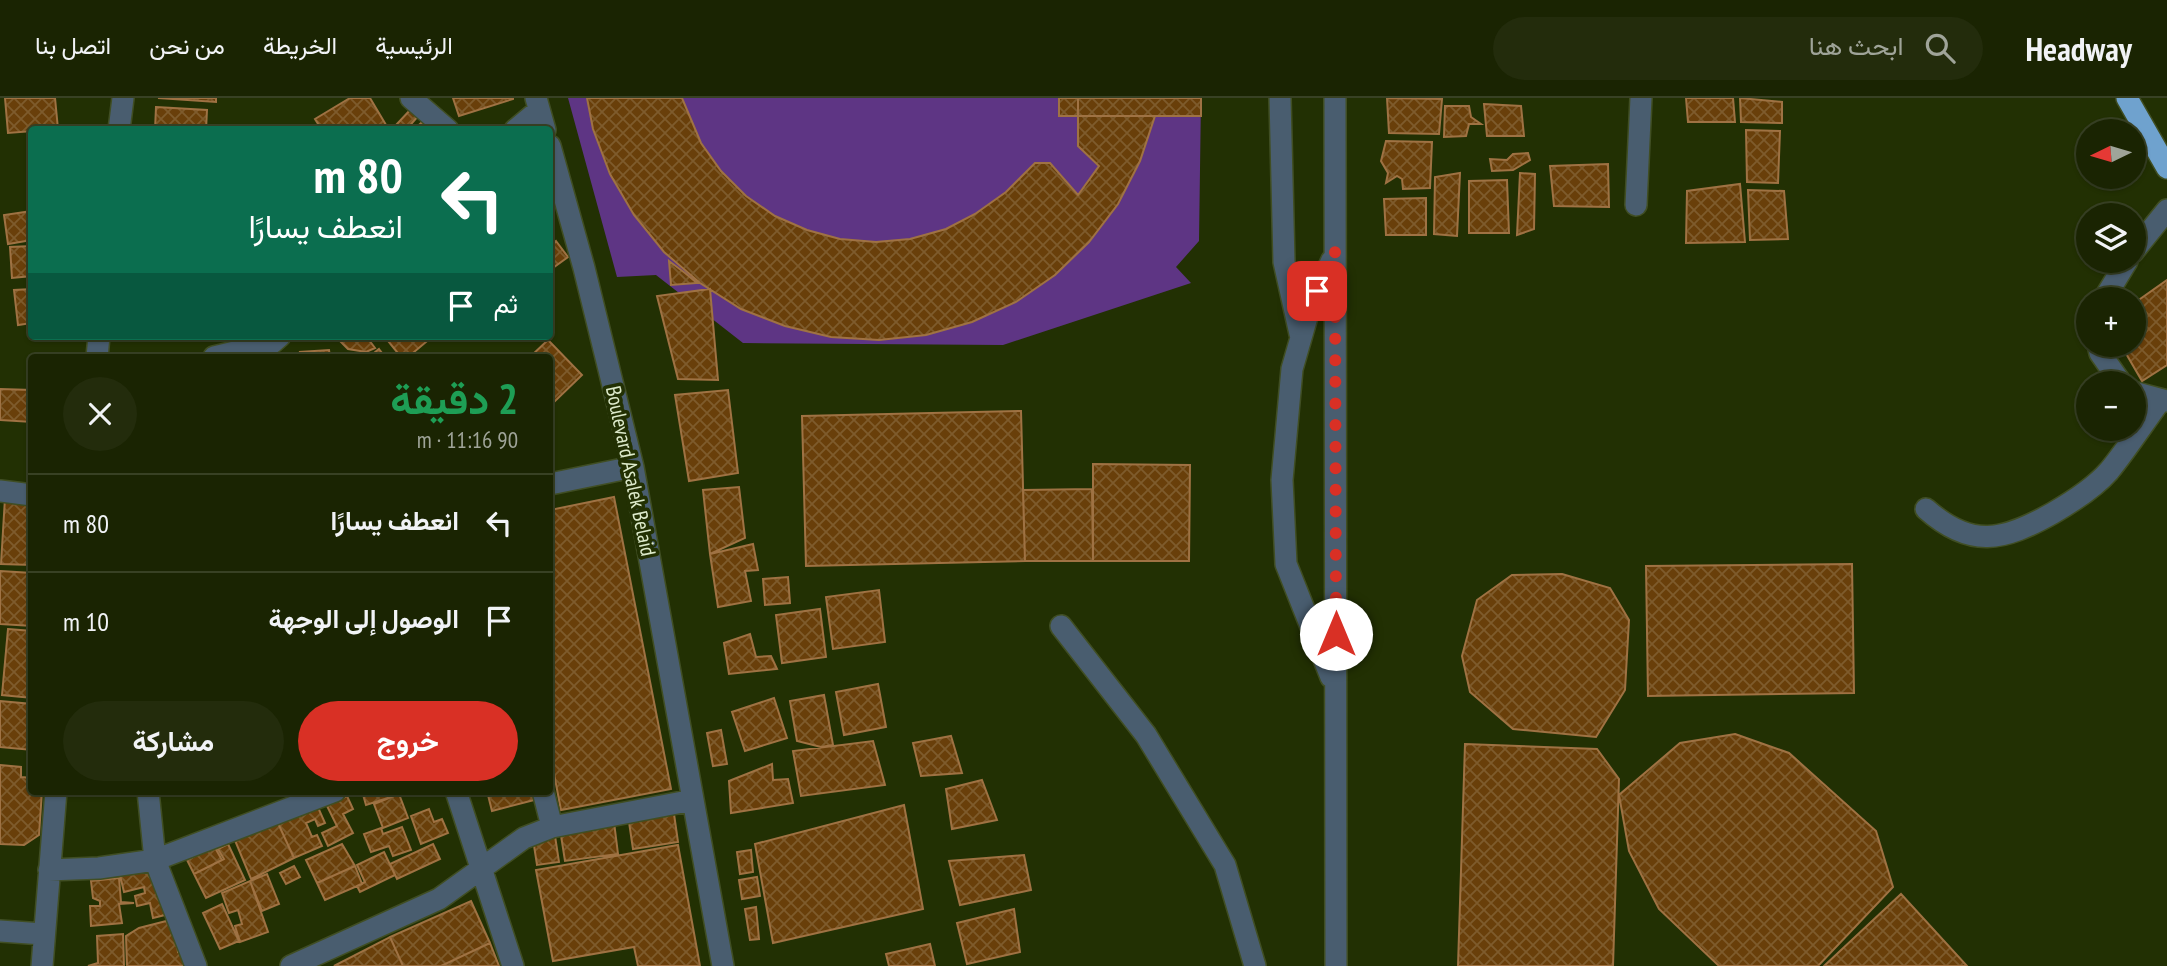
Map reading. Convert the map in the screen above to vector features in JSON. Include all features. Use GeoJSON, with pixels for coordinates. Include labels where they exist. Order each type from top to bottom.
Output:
{"type":"FeatureCollection","features":[{"type":"Feature","properties":{"kind":"highway"},"geometry":{"type":"LineString","coordinates":[[2127,98],[2167,168]]}},
{"type":"Feature","properties":{"kind":"street"},"geometry":{"type":"LineString","coordinates":[[120,126],[123,98]]}},
{"type":"Feature","properties":{"kind":"street"},"geometry":{"type":"LineString","coordinates":[[411,98],[443,126]]}},
{"type":"Feature","properties":{"kind":"street"},"geometry":{"type":"LineString","coordinates":[[1280,98],[1284,262],[1301,339]]}},
{"type":"Feature","properties":{"kind":"street"},"geometry":{"type":"LineString","coordinates":[[1335,98],[1336,966]]}},
{"type":"Feature","properties":{"kind":"street"},"geometry":{"type":"LineString","coordinates":[[1636,205],[1641,98]]}},
{"type":"Feature","properties":{"kind":"street"},"geometry":{"type":"LineString","coordinates":[[520,126],[540,112]]}},
{"type":"Feature","properties":{"kind":"street","name":"Boulevard Asalek Belaid"},"geometry":{"type":"LineString","coordinates":[[553,157],[634,467],[723,966]]}},
{"type":"Feature","properties":{"kind":"street"},"geometry":{"type":"LineString","coordinates":[[2146,237],[2167,210]]}},
{"type":"Feature","properties":{"kind":"street"},"geometry":{"type":"LineString","coordinates":[[1335,252],[1308,310],[1292,369],[1282,480],[1286,564],[1336,688]]}},
{"type":"Feature","properties":{"kind":"street"},"geometry":{"type":"LineString","coordinates":[[229,354],[275,345]]}},
{"type":"Feature","properties":{"kind":"street"},"geometry":{"type":"LineString","coordinates":[[1926,509],[1946,527],[1975,536],[2003,536],[2028,527],[2067,505],[2107,473],[2164,401],[2146,396]]}},
{"type":"Feature","properties":{"kind":"street"},"geometry":{"type":"LineString","coordinates":[[553,483],[634,467]]}},
{"type":"Feature","properties":{"kind":"street"},"geometry":{"type":"LineString","coordinates":[[0,491],[28,494]]}},
{"type":"Feature","properties":{"kind":"street"},"geometry":{"type":"LineString","coordinates":[[1061,626],[1146,735],[1225,865],[1255,966]]}},
{"type":"Feature","properties":{"kind":"street"},"geometry":{"type":"LineString","coordinates":[[43,966],[43,934],[56,795]]}},
{"type":"Feature","properties":{"kind":"street"},"geometry":{"type":"LineString","coordinates":[[148,795],[155,860],[196,966]]}},
{"type":"Feature","properties":{"kind":"street"},"geometry":{"type":"LineString","coordinates":[[457,795],[513,966]]}},
{"type":"Feature","properties":{"kind":"street"},"geometry":{"type":"LineString","coordinates":[[544,795],[552,827]]}},
{"type":"Feature","properties":{"kind":"street"},"geometry":{"type":"LineString","coordinates":[[49,870],[99,869],[155,860],[307,797]]}},
{"type":"Feature","properties":{"kind":"street"},"geometry":{"type":"LineString","coordinates":[[291,966],[439,899],[513,844],[552,827],[693,800]]}},
{"type":"Feature","properties":{"kind":"street"},"geometry":{"type":"LineString","coordinates":[[0,931],[43,934]]}},
{"type":"Feature","properties":{"kind":"shaded area"},"geometry":{"type":"Polygon","coordinates":[[[568,98],[1201,98],[1199,241],[1176,267],[1191,283],[1003,345],[743,343],[656,275],[617,277],[568,98]]]}},
{"type":"Feature","properties":{"kind":"building"},"geometry":{"type":"Polygon","coordinates":[[[5,98],[55,98],[58,126],[28,126],[28,131],[8,133],[5,98]]]}},
{"type":"Feature","properties":{"kind":"building"},"geometry":{"type":"Polygon","coordinates":[[[158,98],[216,98],[216,102],[158,98]]]}},
{"type":"Feature","properties":{"kind":"building"},"geometry":{"type":"Polygon","coordinates":[[[350,98],[370,98],[387,126],[319,126],[315,119],[350,98]]]}},
{"type":"Feature","properties":{"kind":"building"},"geometry":{"type":"Polygon","coordinates":[[[453,98],[513,98],[513,99],[459,116],[453,98]]]}},
{"type":"Feature","properties":{"kind":"building"},"geometry":{"type":"Polygon","coordinates":[[[587,98],[682,98],[701,143],[721,171],[746,196],[775,216],[807,230],[840,239],[876,242],[910,239],[946,229],[975,214],[1006,192],[1035,163],[1050,163],[1078,195],[1099,166],[1078,146],[1078,98],[1201,98],[1201,116],[1155,116],[1140,161],[1118,204],[1089,242],[1055,275],[1016,302],[972,322],[926,335],[879,340],[831,337],[785,326],[741,309],[700,283],[664,252],[634,215],[610,174],[593,129],[587,98]]]}},
{"type":"Feature","properties":{"kind":"building"},"geometry":{"type":"Polygon","coordinates":[[[1059,98],[1201,98],[1201,116],[1059,116],[1059,98]]]}},
{"type":"Feature","properties":{"kind":"building"},"geometry":{"type":"Polygon","coordinates":[[[1387,98],[1442,99],[1439,134],[1389,133],[1387,98]]]}},
{"type":"Feature","properties":{"kind":"building"},"geometry":{"type":"Polygon","coordinates":[[[1686,98],[1733,98],[1735,122],[1688,122],[1686,98]]]}},
{"type":"Feature","properties":{"kind":"building"},"geometry":{"type":"Polygon","coordinates":[[[1740,98],[1782,102],[1782,123],[1741,122],[1740,98]]]}},
{"type":"Feature","properties":{"kind":"building"},"geometry":{"type":"Polygon","coordinates":[[[1484,104],[1521,106],[1524,136],[1487,136],[1484,104]]]}},
{"type":"Feature","properties":{"kind":"building"},"geometry":{"type":"Polygon","coordinates":[[[1445,106],[1469,106],[1471,117],[1481,124],[1469,124],[1466,136],[1444,137],[1445,106]]]}},
{"type":"Feature","properties":{"kind":"building"},"geometry":{"type":"Polygon","coordinates":[[[156,107],[207,110],[206,126],[155,126],[156,107]]]}},
{"type":"Feature","properties":{"kind":"building"},"geometry":{"type":"Polygon","coordinates":[[[412,108],[419,115],[409,126],[396,125],[412,108]]]}},
{"type":"Feature","properties":{"kind":"building"},"geometry":{"type":"Polygon","coordinates":[[[427,118],[433,126],[418,126],[427,118]]]}},
{"type":"Feature","properties":{"kind":"building"},"geometry":{"type":"Polygon","coordinates":[[[1746,130],[1780,131],[1778,183],[1747,182],[1746,130]]]}},
{"type":"Feature","properties":{"kind":"building"},"geometry":{"type":"Polygon","coordinates":[[[1386,141],[1432,142],[1430,188],[1403,189],[1402,179],[1397,176],[1386,183],[1388,173],[1381,161],[1386,141]]]}},
{"type":"Feature","properties":{"kind":"building"},"geometry":{"type":"Polygon","coordinates":[[[1528,153],[1530,160],[1513,170],[1492,171],[1490,159],[1507,160],[1513,154],[1528,153]]]}},
{"type":"Feature","properties":{"kind":"building"},"geometry":{"type":"Polygon","coordinates":[[[1608,164],[1609,207],[1554,206],[1550,166],[1608,164]]]}},
{"type":"Feature","properties":{"kind":"building"},"geometry":{"type":"Polygon","coordinates":[[[1460,173],[1457,236],[1434,234],[1435,177],[1460,173]]]}},
{"type":"Feature","properties":{"kind":"building"},"geometry":{"type":"Polygon","coordinates":[[[1520,173],[1535,174],[1534,229],[1517,235],[1520,173]]]}},
{"type":"Feature","properties":{"kind":"building"},"geometry":{"type":"Polygon","coordinates":[[[1507,180],[1509,233],[1469,233],[1469,181],[1507,180]]]}},
{"type":"Feature","properties":{"kind":"building"},"geometry":{"type":"Polygon","coordinates":[[[1740,184],[1745,242],[1686,243],[1687,191],[1740,184]]]}},
{"type":"Feature","properties":{"kind":"building"},"geometry":{"type":"Polygon","coordinates":[[[1748,190],[1784,191],[1788,239],[1750,240],[1748,190]]]}},
{"type":"Feature","properties":{"kind":"building"},"geometry":{"type":"Polygon","coordinates":[[[1426,198],[1426,235],[1386,235],[1384,199],[1426,198]]]}},
{"type":"Feature","properties":{"kind":"building"},"geometry":{"type":"Polygon","coordinates":[[[28,212],[28,241],[8,244],[4,215],[28,212]]]}},
{"type":"Feature","properties":{"kind":"building"},"geometry":{"type":"Polygon","coordinates":[[[556,241],[568,257],[553,268],[553,244],[556,241]]]}},
{"type":"Feature","properties":{"kind":"building"},"geometry":{"type":"Polygon","coordinates":[[[28,246],[28,276],[12,278],[10,247],[28,246]]]}},
{"type":"Feature","properties":{"kind":"building"},"geometry":{"type":"Polygon","coordinates":[[[669,261],[685,273],[697,283],[671,285],[669,261]]]}},
{"type":"Feature","properties":{"kind":"building"},"geometry":{"type":"Polygon","coordinates":[[[2167,280],[2167,365],[2146,378],[2146,371],[2136,371],[2128,357],[2146,357],[2146,295],[2167,280]]]}},
{"type":"Feature","properties":{"kind":"building"},"geometry":{"type":"Polygon","coordinates":[[[28,289],[28,324],[18,325],[14,290],[28,289]]]}},
{"type":"Feature","properties":{"kind":"building"},"geometry":{"type":"Polygon","coordinates":[[[710,289],[718,380],[678,379],[657,296],[710,289]]]}},
{"type":"Feature","properties":{"kind":"building"},"geometry":{"type":"Polygon","coordinates":[[[339,340],[369,340],[375,348],[366,352],[348,349],[339,340]]]}},
{"type":"Feature","properties":{"kind":"building"},"geometry":{"type":"Polygon","coordinates":[[[387,340],[428,340],[412,354],[399,354],[387,340]]]}},
{"type":"Feature","properties":{"kind":"building"},"geometry":{"type":"Polygon","coordinates":[[[548,340],[582,375],[553,403],[553,354],[533,354],[548,340]]]}},
{"type":"Feature","properties":{"kind":"building"},"geometry":{"type":"Polygon","coordinates":[[[329,350],[330,354],[300,354],[329,350]]]}},
{"type":"Feature","properties":{"kind":"building"},"geometry":{"type":"Polygon","coordinates":[[[0,389],[28,390],[28,422],[0,420],[0,389]]]}},
{"type":"Feature","properties":{"kind":"building"},"geometry":{"type":"Polygon","coordinates":[[[728,390],[738,473],[689,481],[675,395],[728,390]]]}},
{"type":"Feature","properties":{"kind":"building"},"geometry":{"type":"Polygon","coordinates":[[[1021,411],[1025,561],[806,566],[802,416],[1021,411]]]}},
{"type":"Feature","properties":{"kind":"building"},"geometry":{"type":"Polygon","coordinates":[[[1093,464],[1190,465],[1189,561],[1093,561],[1093,464]]]}},
{"type":"Feature","properties":{"kind":"building"},"geometry":{"type":"Polygon","coordinates":[[[739,487],[745,538],[710,554],[703,490],[739,487]]]}},
{"type":"Feature","properties":{"kind":"building"},"geometry":{"type":"Polygon","coordinates":[[[1092,489],[1093,561],[1025,561],[1023,490],[1092,489]]]}},
{"type":"Feature","properties":{"kind":"building"},"geometry":{"type":"Polygon","coordinates":[[[614,497],[671,789],[561,810],[553,769],[553,509],[614,497]]]}},
{"type":"Feature","properties":{"kind":"building"},"geometry":{"type":"Polygon","coordinates":[[[5,498],[28,499],[28,565],[1,564],[5,498]]]}},
{"type":"Feature","properties":{"kind":"building"},"geometry":{"type":"Polygon","coordinates":[[[753,544],[758,570],[745,571],[751,601],[718,607],[710,554],[753,544]]]}},
{"type":"Feature","properties":{"kind":"building"},"geometry":{"type":"Polygon","coordinates":[[[1852,564],[1854,693],[1648,696],[1646,566],[1852,564]]]}},
{"type":"Feature","properties":{"kind":"building"},"geometry":{"type":"Polygon","coordinates":[[[0,571],[28,573],[28,626],[0,624],[0,571]]]}},
{"type":"Feature","properties":{"kind":"building"},"geometry":{"type":"Polygon","coordinates":[[[1562,574],[1610,588],[1629,620],[1625,690],[1596,737],[1513,729],[1470,692],[1462,656],[1477,600],[1512,575],[1562,574]]]}},
{"type":"Feature","properties":{"kind":"building"},"geometry":{"type":"Polygon","coordinates":[[[788,577],[790,603],[765,605],[763,579],[788,577]]]}},
{"type":"Feature","properties":{"kind":"building"},"geometry":{"type":"Polygon","coordinates":[[[879,590],[885,642],[833,649],[826,597],[879,590]]]}},
{"type":"Feature","properties":{"kind":"building"},"geometry":{"type":"Polygon","coordinates":[[[820,609],[826,657],[782,663],[776,615],[820,609]]]}},
{"type":"Feature","properties":{"kind":"building"},"geometry":{"type":"Polygon","coordinates":[[[8,629],[28,631],[28,698],[2,695],[8,629]]]}},
{"type":"Feature","properties":{"kind":"building"},"geometry":{"type":"Polygon","coordinates":[[[750,634],[756,657],[771,656],[777,669],[729,674],[724,643],[750,634]]]}},
{"type":"Feature","properties":{"kind":"building"},"geometry":{"type":"Polygon","coordinates":[[[878,684],[886,727],[844,735],[836,692],[878,684]]]}},
{"type":"Feature","properties":{"kind":"building"},"geometry":{"type":"Polygon","coordinates":[[[824,695],[833,745],[821,747],[797,741],[790,701],[824,695]]]}},
{"type":"Feature","properties":{"kind":"building"},"geometry":{"type":"Polygon","coordinates":[[[774,698],[787,738],[745,751],[732,712],[774,698]]]}},
{"type":"Feature","properties":{"kind":"building"},"geometry":{"type":"Polygon","coordinates":[[[0,701],[28,704],[28,750],[0,747],[0,701]]]}},
{"type":"Feature","properties":{"kind":"building"},"geometry":{"type":"Polygon","coordinates":[[[721,730],[727,764],[713,766],[707,733],[721,730]]]}},
{"type":"Feature","properties":{"kind":"building"},"geometry":{"type":"Polygon","coordinates":[[[1735,734],[1789,753],[1876,831],[1893,887],[1818,966],[1719,966],[1659,909],[1629,851],[1619,795],[1680,743],[1735,734]]]}},
{"type":"Feature","properties":{"kind":"building"},"geometry":{"type":"Polygon","coordinates":[[[951,736],[962,773],[921,776],[913,743],[951,736]]]}},
{"type":"Feature","properties":{"kind":"building"},"geometry":{"type":"Polygon","coordinates":[[[873,741],[885,785],[801,796],[793,751],[873,741]]]}},
{"type":"Feature","properties":{"kind":"building"},"geometry":{"type":"Polygon","coordinates":[[[1465,744],[1597,749],[1619,779],[1613,966],[1458,966],[1465,744]]]}},
{"type":"Feature","properties":{"kind":"building"},"geometry":{"type":"Polygon","coordinates":[[[772,764],[773,780],[788,779],[793,803],[731,813],[729,781],[772,764]]]}},
{"type":"Feature","properties":{"kind":"building"},"geometry":{"type":"Polygon","coordinates":[[[0,765],[21,767],[21,777],[28,778],[28,795],[42,795],[39,835],[24,845],[0,844],[0,765]]]}},
{"type":"Feature","properties":{"kind":"building"},"geometry":{"type":"Polygon","coordinates":[[[982,780],[997,820],[952,829],[946,789],[982,780]]]}},
{"type":"Feature","properties":{"kind":"building"},"geometry":{"type":"Polygon","coordinates":[[[363,795],[394,795],[394,796],[366,805],[363,795]]]}},
{"type":"Feature","properties":{"kind":"building"},"geometry":{"type":"Polygon","coordinates":[[[399,795],[408,818],[383,828],[374,804],[399,795]]]}},
{"type":"Feature","properties":{"kind":"building"},"geometry":{"type":"Polygon","coordinates":[[[488,795],[536,795],[538,799],[492,811],[488,795]]]}},
{"type":"Feature","properties":{"kind":"building"},"geometry":{"type":"Polygon","coordinates":[[[347,796],[353,809],[343,814],[353,833],[328,846],[322,833],[337,826],[327,806],[347,796]]]}},
{"type":"Feature","properties":{"kind":"building"},"geometry":{"type":"Polygon","coordinates":[[[316,803],[325,823],[318,826],[315,819],[306,823],[312,837],[317,835],[322,846],[294,858],[277,821],[316,803]]]}},
{"type":"Feature","properties":{"kind":"building"},"geometry":{"type":"Polygon","coordinates":[[[904,805],[923,909],[773,943],[755,844],[904,805]]]}},
{"type":"Feature","properties":{"kind":"building"},"geometry":{"type":"Polygon","coordinates":[[[429,809],[434,822],[442,819],[448,833],[421,844],[411,816],[429,809]]]}},
{"type":"Feature","properties":{"kind":"building"},"geometry":{"type":"Polygon","coordinates":[[[674,814],[678,842],[633,849],[629,822],[674,814]]]}},
{"type":"Feature","properties":{"kind":"building"},"geometry":{"type":"Polygon","coordinates":[[[277,821],[294,858],[251,879],[234,838],[277,821]]]}},
{"type":"Feature","properties":{"kind":"building"},"geometry":{"type":"Polygon","coordinates":[[[614,822],[618,854],[565,861],[560,829],[614,822]]]}},
{"type":"Feature","properties":{"kind":"building"},"geometry":{"type":"Polygon","coordinates":[[[402,827],[411,850],[393,856],[389,846],[371,852],[364,834],[381,828],[383,834],[402,827]]]}},
{"type":"Feature","properties":{"kind":"building"},"geometry":{"type":"Polygon","coordinates":[[[555,836],[559,862],[537,865],[533,839],[555,836]]]}},
{"type":"Feature","properties":{"kind":"building"},"geometry":{"type":"Polygon","coordinates":[[[228,844],[245,880],[206,898],[194,874],[224,859],[218,849],[228,844]]]}},
{"type":"Feature","properties":{"kind":"building"},"geometry":{"type":"Polygon","coordinates":[[[342,844],[355,866],[317,883],[306,860],[342,844]]]}},
{"type":"Feature","properties":{"kind":"building"},"geometry":{"type":"Polygon","coordinates":[[[433,844],[440,859],[397,879],[390,864],[433,844]]]}},
{"type":"Feature","properties":{"kind":"building"},"geometry":{"type":"Polygon","coordinates":[[[678,845],[700,966],[638,966],[634,947],[553,961],[536,870],[678,845]]]}},
{"type":"Feature","properties":{"kind":"building"},"geometry":{"type":"Polygon","coordinates":[[[214,846],[222,860],[194,874],[187,860],[214,846]]]}},
{"type":"Feature","properties":{"kind":"building"},"geometry":{"type":"Polygon","coordinates":[[[751,850],[753,872],[740,874],[737,852],[751,850]]]}},
{"type":"Feature","properties":{"kind":"building"},"geometry":{"type":"Polygon","coordinates":[[[384,852],[395,875],[360,892],[357,886],[365,882],[357,865],[384,852]]]}},
{"type":"Feature","properties":{"kind":"building"},"geometry":{"type":"Polygon","coordinates":[[[1024,855],[1031,890],[960,905],[949,861],[1024,855]]]}},
{"type":"Feature","properties":{"kind":"building"},"geometry":{"type":"Polygon","coordinates":[[[156,861],[169,914],[153,918],[150,903],[137,906],[135,896],[145,893],[144,887],[124,892],[119,871],[156,861]]]}},
{"type":"Feature","properties":{"kind":"building"},"geometry":{"type":"Polygon","coordinates":[[[294,866],[300,877],[286,884],[280,873],[294,866]]]}},
{"type":"Feature","properties":{"kind":"building"},"geometry":{"type":"Polygon","coordinates":[[[355,866],[362,884],[325,900],[317,883],[355,866]]]}},
{"type":"Feature","properties":{"kind":"building"},"geometry":{"type":"Polygon","coordinates":[[[267,874],[279,904],[262,911],[250,881],[267,874]]]}},
{"type":"Feature","properties":{"kind":"building"},"geometry":{"type":"Polygon","coordinates":[[[757,877],[760,896],[742,899],[739,880],[757,877]]]}},
{"type":"Feature","properties":{"kind":"building"},"geometry":{"type":"Polygon","coordinates":[[[119,878],[121,902],[134,903],[119,904],[122,923],[91,926],[90,906],[100,906],[100,901],[93,898],[91,881],[119,878]]]}},
{"type":"Feature","properties":{"kind":"building"},"geometry":{"type":"Polygon","coordinates":[[[250,881],[268,932],[240,942],[235,926],[242,924],[238,910],[229,913],[222,893],[250,881]]]}},
{"type":"Feature","properties":{"kind":"building"},"geometry":{"type":"Polygon","coordinates":[[[1901,894],[1967,966],[1824,966],[1901,894]]]}},
{"type":"Feature","properties":{"kind":"building"},"geometry":{"type":"Polygon","coordinates":[[[471,901],[490,943],[441,966],[403,966],[390,937],[471,901]]]}},
{"type":"Feature","properties":{"kind":"building"},"geometry":{"type":"Polygon","coordinates":[[[222,904],[239,941],[220,949],[203,913],[222,904]]]}},
{"type":"Feature","properties":{"kind":"building"},"geometry":{"type":"Polygon","coordinates":[[[756,907],[759,939],[750,940],[745,909],[756,907]]]}},
{"type":"Feature","properties":{"kind":"building"},"geometry":{"type":"Polygon","coordinates":[[[1014,909],[1020,952],[967,964],[957,923],[1014,909]]]}},
{"type":"Feature","properties":{"kind":"building"},"geometry":{"type":"Polygon","coordinates":[[[174,919],[178,952],[186,950],[190,966],[127,966],[126,936],[139,928],[174,919]]]}},
{"type":"Feature","properties":{"kind":"building"},"geometry":{"type":"Polygon","coordinates":[[[123,934],[124,966],[88,966],[98,963],[97,936],[123,934]]]}},
{"type":"Feature","properties":{"kind":"building"},"geometry":{"type":"Polygon","coordinates":[[[390,937],[403,966],[334,966],[390,937]]]}},
{"type":"Feature","properties":{"kind":"building"},"geometry":{"type":"Polygon","coordinates":[[[490,943],[499,966],[441,966],[490,943]]]}},
{"type":"Feature","properties":{"kind":"building"},"geometry":{"type":"Polygon","coordinates":[[[930,944],[935,966],[889,966],[886,954],[930,944]]]}},
{"type":"Feature","properties":{"kind":"route"},"geometry":{"type":"LineString","coordinates":[[1317,291],[1335,252],[1336,634]]}}]}
